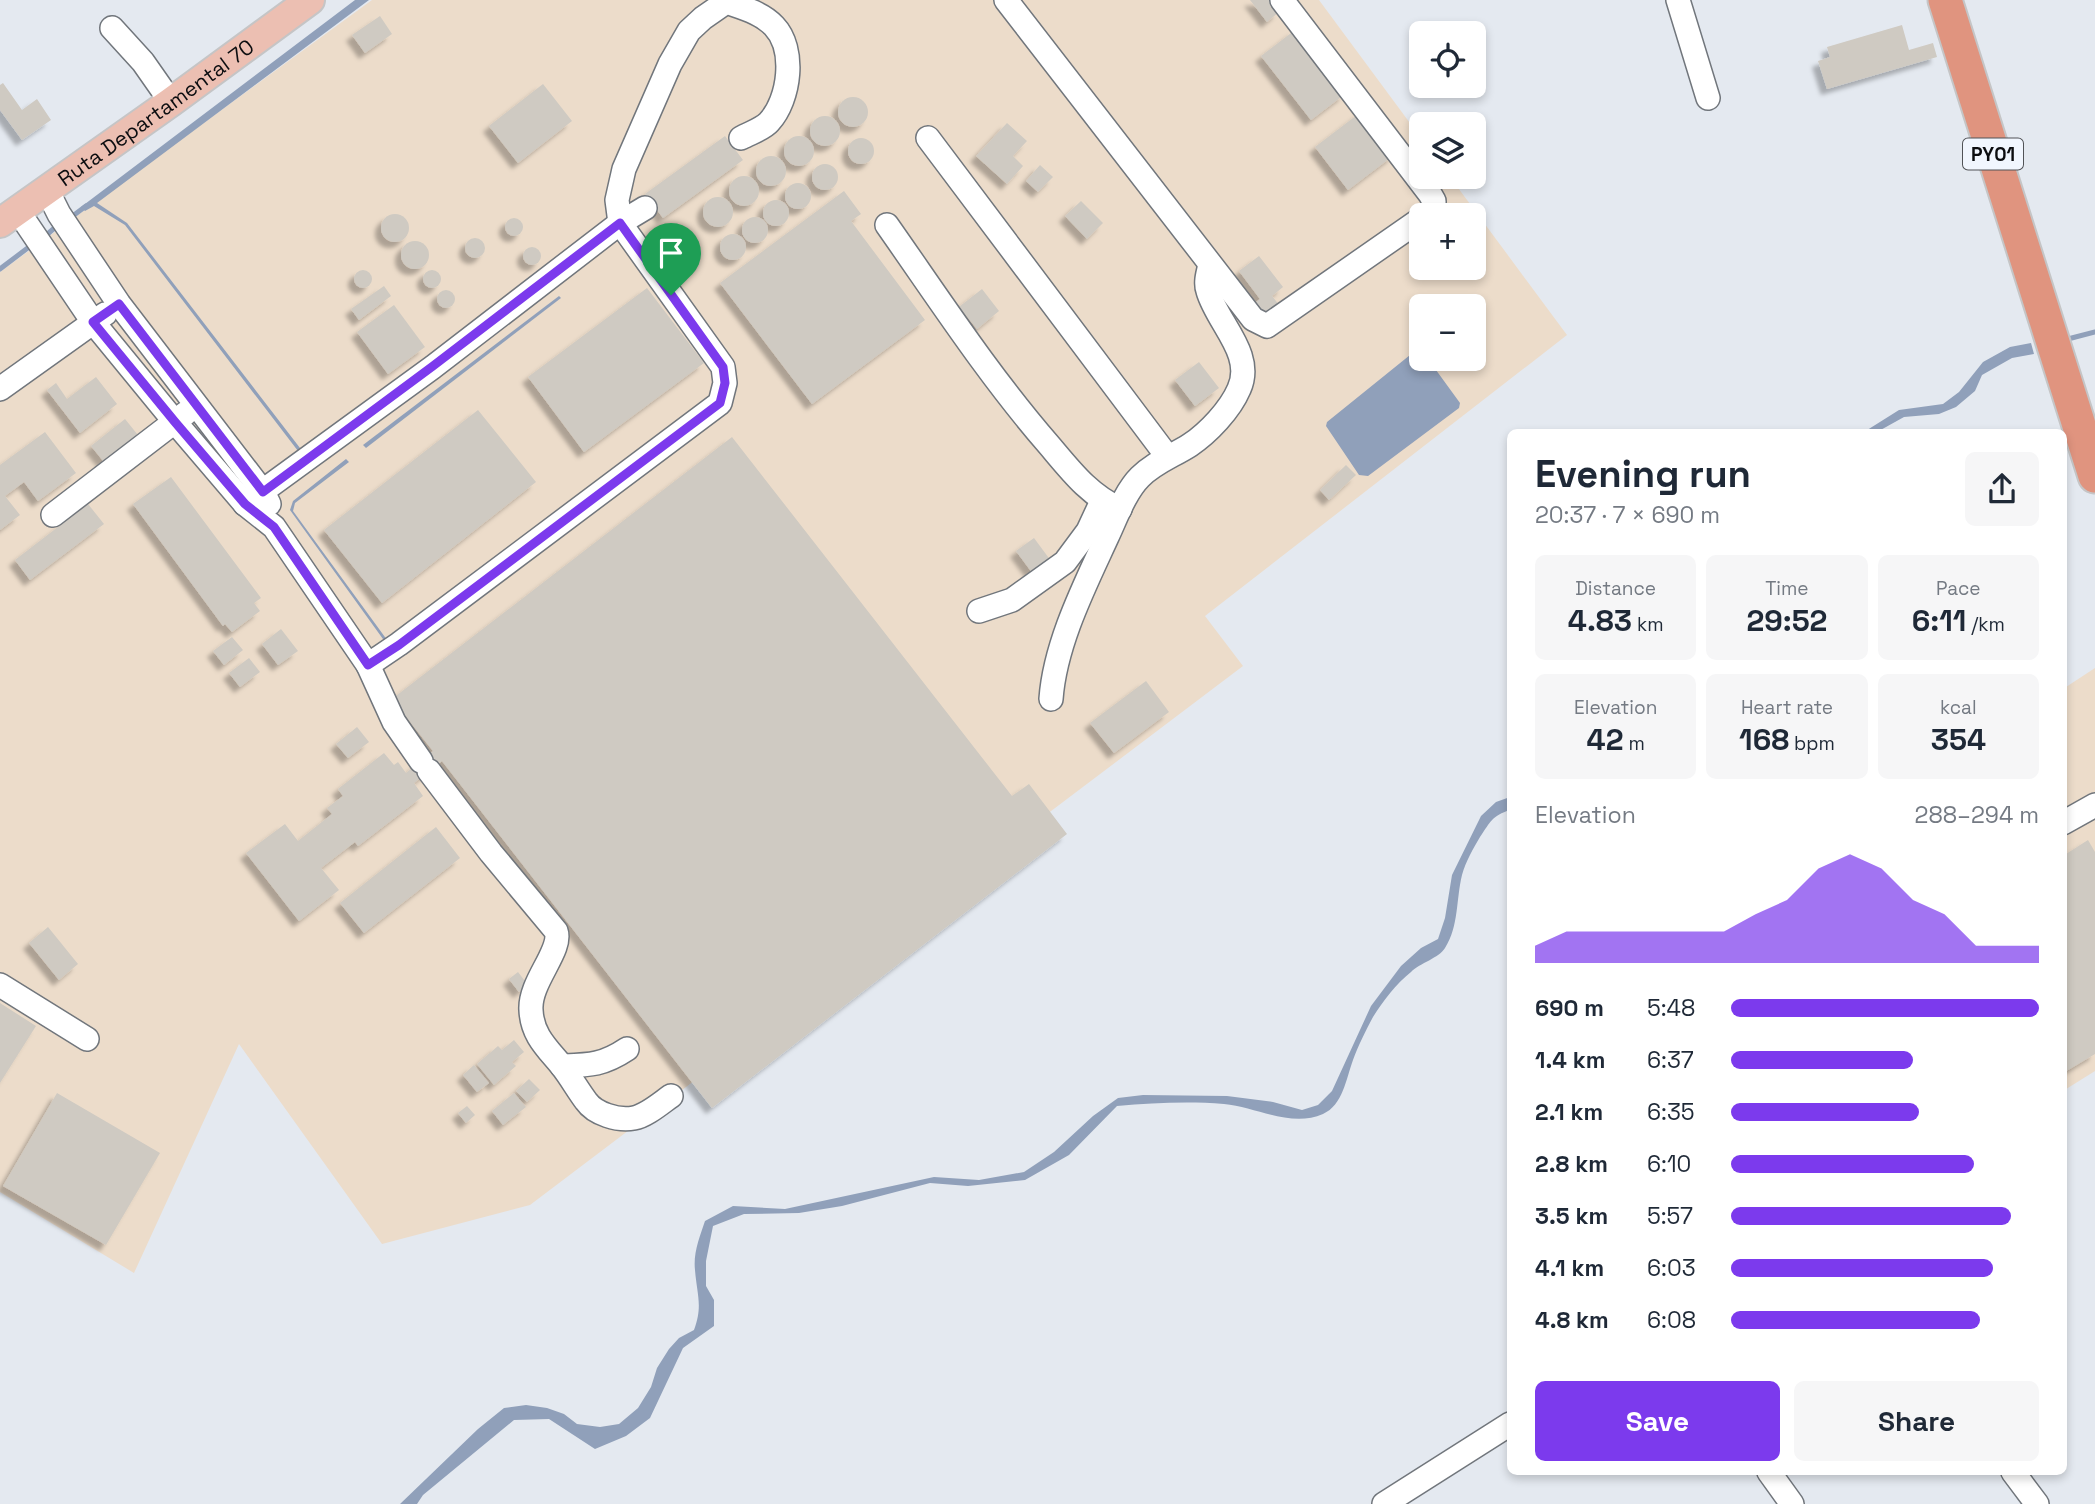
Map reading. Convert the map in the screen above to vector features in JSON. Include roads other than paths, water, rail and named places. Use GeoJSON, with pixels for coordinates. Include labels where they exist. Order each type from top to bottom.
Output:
{"type":"FeatureCollection","features":[{"type":"Feature","properties":{"kind":"highway","name":"PY01"},"geometry":{"type":"LineString","coordinates":[[1945,0],[2095,477]]}},
{"type":"Feature","properties":{"kind":"main road","name":"Ruta Departamental 70"},"geometry":{"type":"LineString","coordinates":[[9,217],[171,103],[310,0]]}},
{"type":"Feature","properties":{"kind":"street"},"geometry":{"type":"LineString","coordinates":[[1006,0],[1253,319],[1267,326],[1409,227]]}},
{"type":"Feature","properties":{"kind":"street"},"geometry":{"type":"LineString","coordinates":[[1282,0],[1430,194],[1434,203]]}},
{"type":"Feature","properties":{"kind":"street"},"geometry":{"type":"LineString","coordinates":[[1678,0],[1707,98]]}},
{"type":"Feature","properties":{"kind":"street"},"geometry":{"type":"LineString","coordinates":[[368,665],[399,645],[720,403],[725,383],[723,367],[620,223],[617,200],[624,169],[670,64],[689,31],[728,1],[762,16],[776,27],[783,42],[788,68],[787,88],[769,122],[741,138]]}},
{"type":"Feature","properties":{"kind":"street"},"geometry":{"type":"LineString","coordinates":[[112,28],[143,62],[171,103]]}},
{"type":"Feature","properties":{"kind":"street"},"geometry":{"type":"LineString","coordinates":[[928,138],[1167,456]]}},
{"type":"Feature","properties":{"kind":"street"},"geometry":{"type":"LineString","coordinates":[[47,190],[64,222],[119,304],[197,405],[254,498]]}},
{"type":"Feature","properties":{"kind":"street"},"geometry":{"type":"LineString","coordinates":[[254,498],[444,359],[620,223],[645,208]]}},
{"type":"Feature","properties":{"kind":"street"},"geometry":{"type":"LineString","coordinates":[[9,217],[175,422],[254,498],[271,508],[274,527],[368,665],[394,722],[491,853],[556,931],[558,943],[533,989],[531,1009],[537,1037],[562,1066],[588,1104],[599,1112],[617,1118],[636,1118],[671,1096]]}},
{"type":"Feature","properties":{"kind":"street"},"geometry":{"type":"LineString","coordinates":[[887,225],[1014,405],[1084,487],[1111,505]]}},
{"type":"Feature","properties":{"kind":"street"},"geometry":{"type":"LineString","coordinates":[[979,611],[1012,600],[1065,562],[1111,505],[1167,456],[1191,445],[1220,417],[1239,391],[1243,365],[1235,343],[1207,291],[1210,265]]}},
{"type":"Feature","properties":{"kind":"street"},"geometry":{"type":"LineString","coordinates":[[0,389],[119,304]]}},
{"type":"Feature","properties":{"kind":"street"},"geometry":{"type":"LineString","coordinates":[[54,515],[197,405]]}},
{"type":"Feature","properties":{"kind":"street"},"geometry":{"type":"LineString","coordinates":[[1051,699],[1053,678],[1111,505]]}},
{"type":"Feature","properties":{"kind":"street"},"geometry":{"type":"LineString","coordinates":[[2067,821],[2095,805]]}},
{"type":"Feature","properties":{"kind":"street"},"geometry":{"type":"LineString","coordinates":[[0,985],[87,1039]]}},
{"type":"Feature","properties":{"kind":"street"},"geometry":{"type":"LineString","coordinates":[[562,1066],[595,1065],[627,1049]]}},
{"type":"Feature","properties":{"kind":"street"},"geometry":{"type":"LineString","coordinates":[[1384,1504],[1507,1426]]}},
{"type":"Feature","properties":{"kind":"street"},"geometry":{"type":"LineString","coordinates":[[1771,1475],[1792,1504]]}},
{"type":"Feature","properties":{"kind":"street"},"geometry":{"type":"LineString","coordinates":[[2015,1475],[2037,1504]]}},
{"type":"Feature","properties":{"kind":"water"},"geometry":{"type":"Polygon","coordinates":[[[355,0],[369,0],[97,203],[127,223],[300,448],[298,451],[125,225],[94,206],[85,211],[81,207],[355,0]]]}},
{"type":"Feature","properties":{"kind":"water"},"geometry":{"type":"Polygon","coordinates":[[[559,296],[561,298],[366,448],[363,445],[559,296]]]}},
{"type":"Feature","properties":{"kind":"water"},"geometry":{"type":"Polygon","coordinates":[[[2031,343],[2034,354],[2012,358],[1982,375],[1975,391],[1956,407],[1939,414],[1904,417],[1882,429],[1869,429],[1899,410],[1943,404],[1959,392],[1983,362],[2010,347],[2031,343]]]}},
{"type":"Feature","properties":{"kind":"water"},"geometry":{"type":"Polygon","coordinates":[[[1409,356],[1409,371],[1437,371],[1460,403],[1459,408],[1368,476],[1359,475],[1326,426],[1327,422],[1409,356]]]}},
{"type":"Feature","properties":{"kind":"water"},"geometry":{"type":"Polygon","coordinates":[[[346,459],[349,462],[295,503],[293,511],[390,644],[388,646],[290,510],[293,501],[346,459]]]}},
{"type":"Feature","properties":{"kind":"water"},"geometry":{"type":"Polygon","coordinates":[[[1507,798],[1507,811],[1499,814],[1490,823],[1466,865],[1450,940],[1438,955],[1405,977],[1381,1005],[1360,1044],[1343,1091],[1330,1110],[1311,1118],[1299,1119],[1224,1104],[1117,1106],[1069,1155],[1025,1180],[968,1186],[930,1183],[842,1206],[799,1213],[744,1214],[713,1226],[706,1261],[706,1286],[714,1300],[714,1326],[683,1348],[650,1418],[626,1436],[595,1449],[549,1419],[514,1420],[423,1495],[417,1504],[400,1504],[478,1429],[504,1408],[526,1405],[547,1408],[564,1414],[577,1424],[600,1427],[619,1424],[638,1408],[669,1349],[679,1338],[694,1330],[697,1322],[699,1307],[695,1257],[705,1221],[733,1206],[785,1209],[934,1177],[979,1180],[1024,1172],[1054,1152],[1093,1116],[1118,1098],[1143,1095],[1227,1096],[1273,1102],[1302,1110],[1318,1105],[1332,1091],[1371,1006],[1401,966],[1421,948],[1438,939],[1445,918],[1452,875],[1481,816],[1496,802],[1507,798]]]}},
{"type":"Feature","properties":{"kind":"waterway"},"geometry":{"type":"LineString","coordinates":[[70,218],[86,206]]}},
{"type":"Feature","properties":{"kind":"waterway"},"geometry":{"type":"LineString","coordinates":[[43,238],[59,224]]}},
{"type":"Feature","properties":{"kind":"waterway"},"geometry":{"type":"LineString","coordinates":[[0,269],[29,247]]}},
{"type":"Feature","properties":{"kind":"waterway"},"geometry":{"type":"LineString","coordinates":[[2064,340],[2095,332]]}}]}
